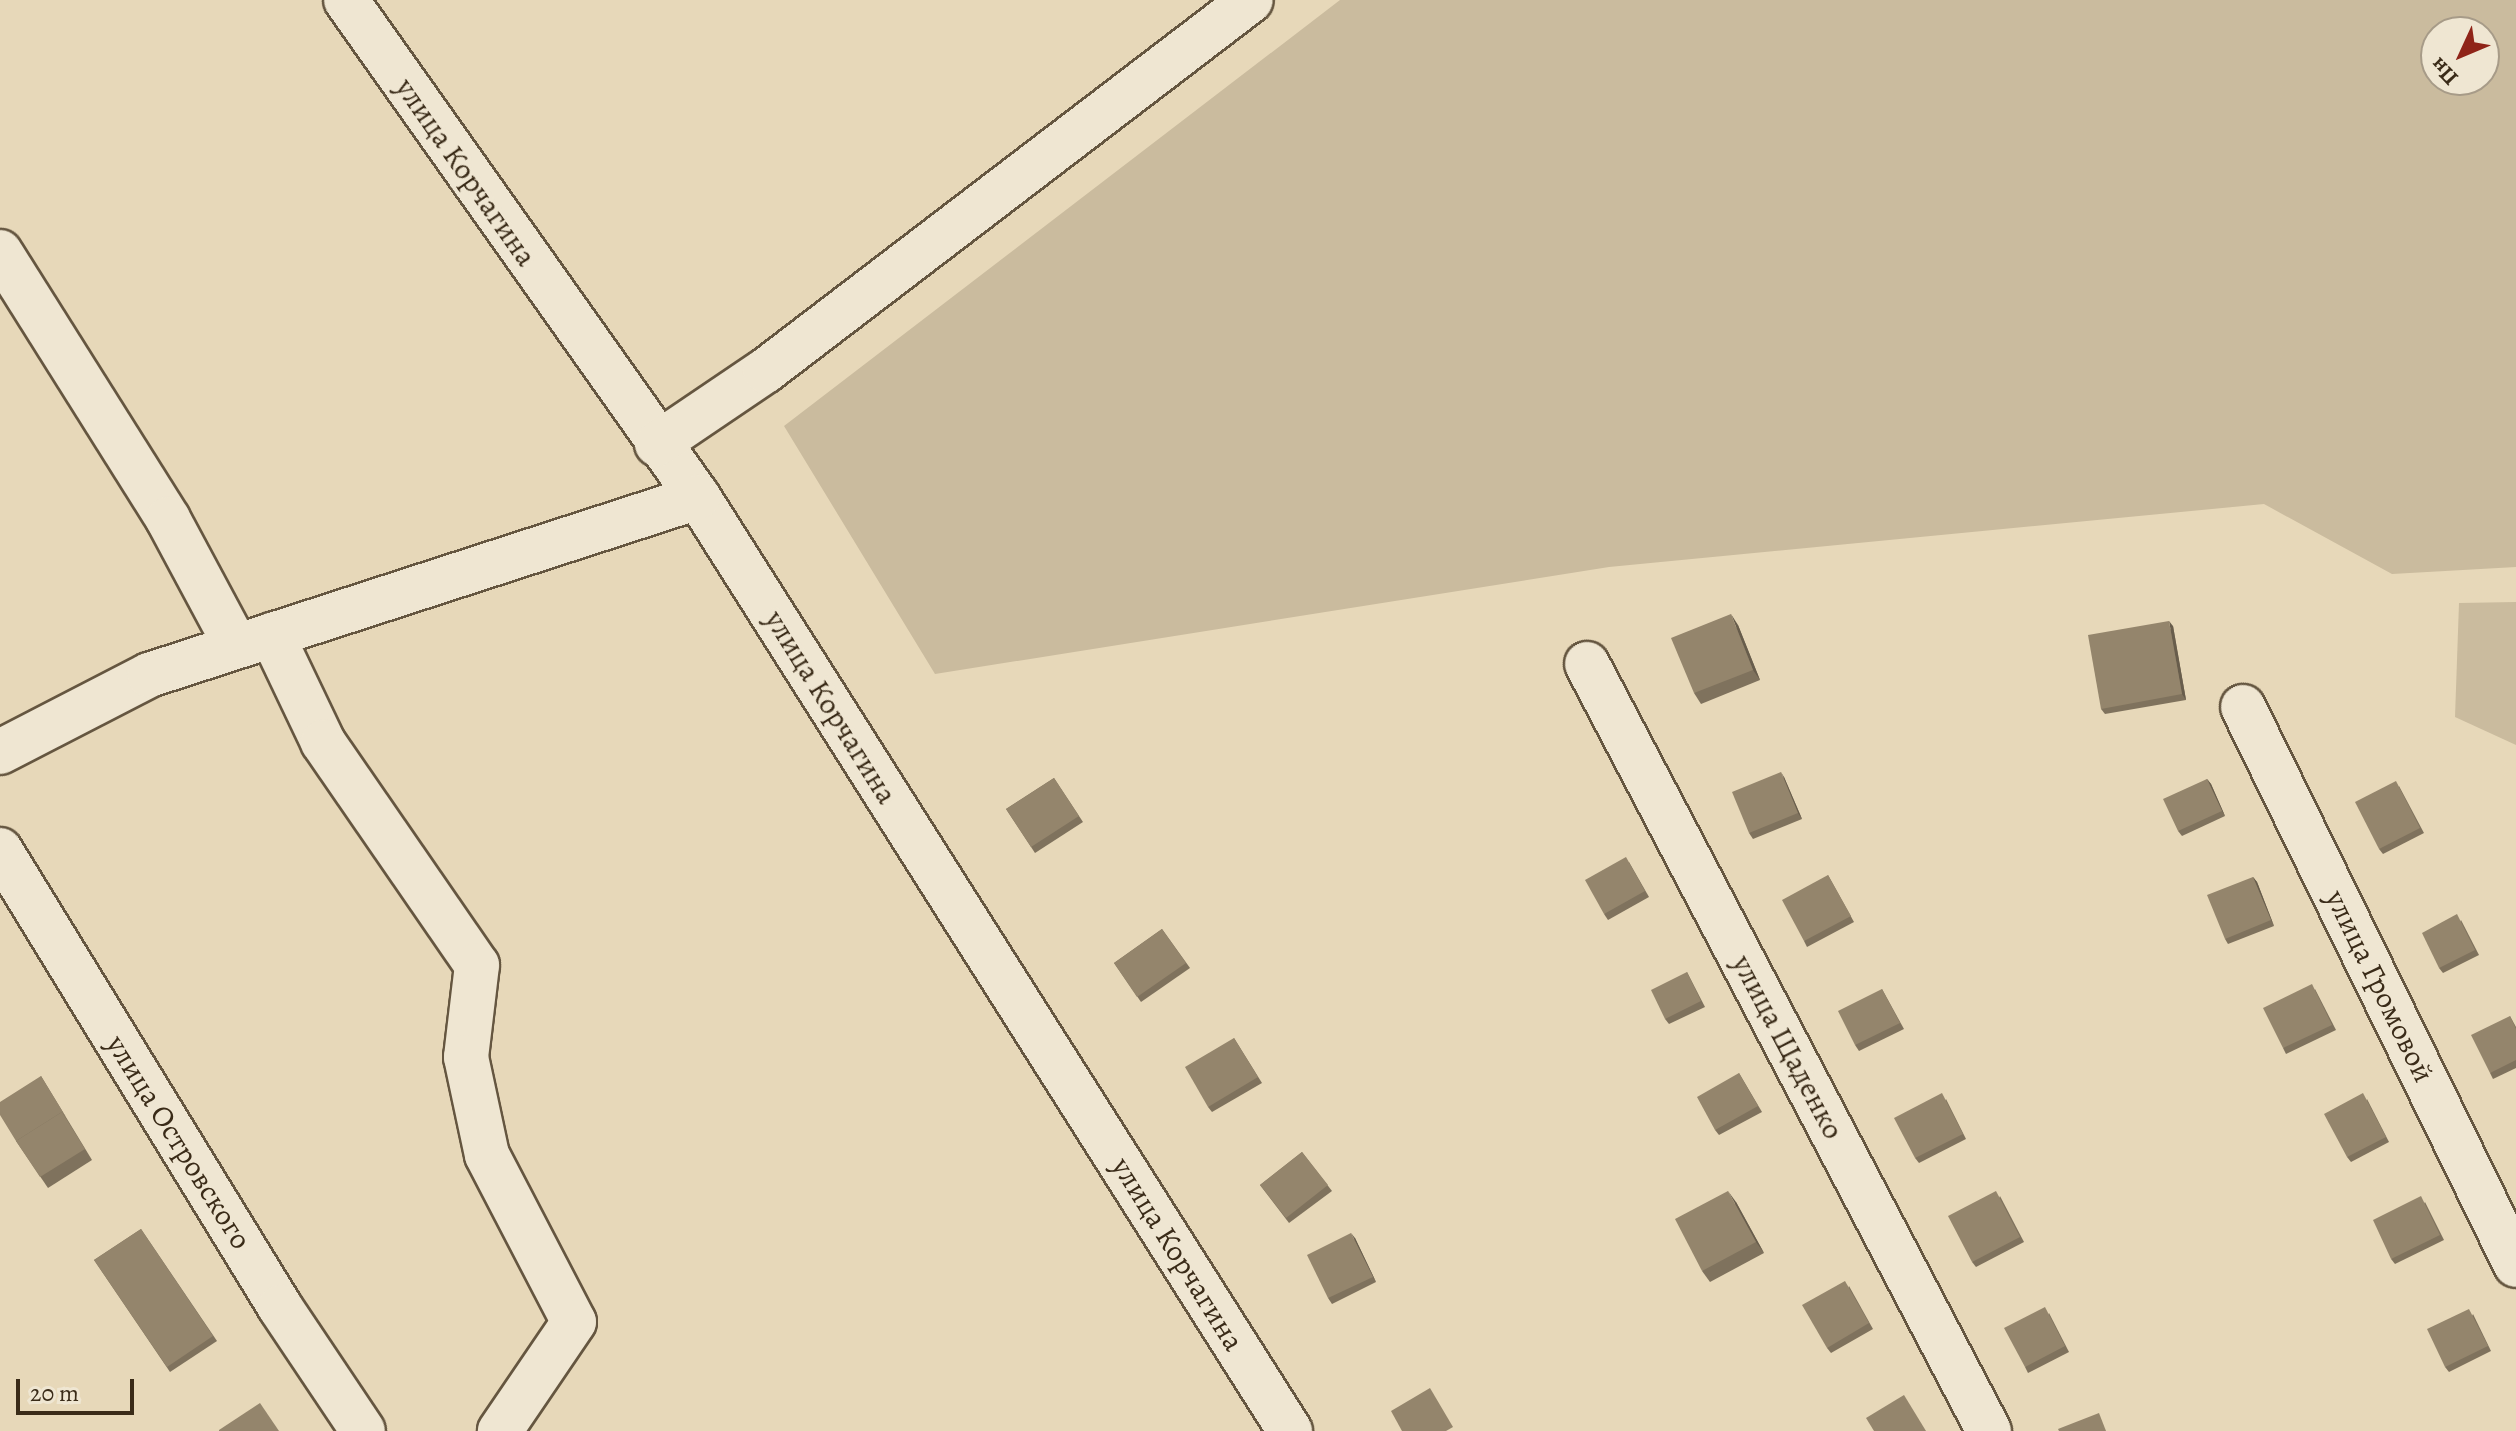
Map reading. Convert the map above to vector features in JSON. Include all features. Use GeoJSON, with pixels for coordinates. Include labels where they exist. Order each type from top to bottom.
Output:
{"type":"FeatureCollection","features":[{"type":"Feature","properties":{"kind":"street","name":"улица Корчагина"},"geometry":{"type":"LineString","coordinates":[[346,0],[657,444],[698,497],[1290,1431]]}},
{"type":"Feature","properties":{"kind":"street"},"geometry":{"type":"LineString","coordinates":[[657,444],[765,371],[1251,0]]}},
{"type":"Feature","properties":{"kind":"street"},"geometry":{"type":"LineString","coordinates":[[0,252],[168,519],[477,965],[466,1057],[487,1155],[574,1322],[500,1431]]}},
{"type":"Feature","properties":{"kind":"street"},"geometry":{"type":"LineString","coordinates":[[0,752],[149,675],[698,497]]}},
{"type":"Feature","properties":{"kind":"street","name":"улица Щаденко"},"geometry":{"type":"LineString","coordinates":[[1587,664],[1989,1431]]}},
{"type":"Feature","properties":{"kind":"street","name":"улица Громовой"},"geometry":{"type":"LineString","coordinates":[[2243,707],[2516,1265]]}},
{"type":"Feature","properties":{"kind":"street","name":"улица Островского"},"geometry":{"type":"LineString","coordinates":[[0,850],[280,1307],[363,1431]]}},
{"type":"Feature","properties":{"kind":"shaded area"},"geometry":{"type":"Polygon","coordinates":[[[1340,0],[2516,0],[2516,567],[2392,574],[2264,504],[1609,567],[935,674],[784,426],[1340,0]]]}},
{"type":"Feature","properties":{"kind":"shaded area"},"geometry":{"type":"Polygon","coordinates":[[[2516,602],[2516,745],[2455,717],[2459,603],[2516,602]]]}},
{"type":"Feature","properties":{"kind":"building"},"geometry":{"type":"Polygon","coordinates":[[[1731,614],[1753,670],[1694,693],[1671,638],[1731,614]]]}},
{"type":"Feature","properties":{"kind":"building"},"geometry":{"type":"Polygon","coordinates":[[[2169,621],[2182,694],[2101,709],[2088,635],[2169,621]]]}},
{"type":"Feature","properties":{"kind":"building"},"geometry":{"type":"Polygon","coordinates":[[[1781,772],[1798,813],[1749,833],[1732,792],[1781,772]]]}},
{"type":"Feature","properties":{"kind":"building"},"geometry":{"type":"Polygon","coordinates":[[[1054,778],[1079,816],[1031,847],[1006,809],[1054,778]]]}},
{"type":"Feature","properties":{"kind":"building"},"geometry":{"type":"Polygon","coordinates":[[[2207,779],[2222,811],[2178,831],[2163,799],[2207,779]]]}},
{"type":"Feature","properties":{"kind":"building"},"geometry":{"type":"Polygon","coordinates":[[[2396,781],[2420,828],[2379,849],[2355,802],[2396,781]]]}},
{"type":"Feature","properties":{"kind":"building"},"geometry":{"type":"Polygon","coordinates":[[[1626,857],[1645,891],[1604,914],[1585,880],[1626,857]]]}},
{"type":"Feature","properties":{"kind":"building"},"geometry":{"type":"Polygon","coordinates":[[[1828,875],[1851,916],[1804,941],[1782,900],[1828,875]]]}},
{"type":"Feature","properties":{"kind":"building"},"geometry":{"type":"Polygon","coordinates":[[[2253,877],[2271,920],[2225,939],[2207,895],[2253,877]]]}},
{"type":"Feature","properties":{"kind":"building"},"geometry":{"type":"Polygon","coordinates":[[[2457,914],[2475,950],[2439,968],[2422,933],[2457,914]]]}},
{"type":"Feature","properties":{"kind":"building"},"geometry":{"type":"Polygon","coordinates":[[[1162,929],[1186,963],[1137,997],[1114,963],[1162,929]]]}},
{"type":"Feature","properties":{"kind":"building"},"geometry":{"type":"Polygon","coordinates":[[[1687,972],[1701,1001],[1665,1019],[1651,990],[1687,972]]]}},
{"type":"Feature","properties":{"kind":"building"},"geometry":{"type":"Polygon","coordinates":[[[2312,984],[2332,1025],[2283,1048],[2263,1008],[2312,984]]]}},
{"type":"Feature","properties":{"kind":"building"},"geometry":{"type":"Polygon","coordinates":[[[1882,989],[1900,1023],[1855,1045],[1838,1011],[1882,989]]]}},
{"type":"Feature","properties":{"kind":"building"},"geometry":{"type":"Polygon","coordinates":[[[2510,1016],[2516,1029],[2516,1060],[2490,1073],[2471,1035],[2510,1016]]]}},
{"type":"Feature","properties":{"kind":"building"},"geometry":{"type":"Polygon","coordinates":[[[1234,1038],[1258,1077],[1208,1107],[1185,1067],[1234,1038]]]}},
{"type":"Feature","properties":{"kind":"building"},"geometry":{"type":"Polygon","coordinates":[[[1739,1073],[1758,1106],[1715,1130],[1697,1097],[1739,1073]]]}},
{"type":"Feature","properties":{"kind":"building"},"geometry":{"type":"Polygon","coordinates":[[[41,1076],[66,1117],[62,1112],[16,1141],[0,1115],[0,1102],[41,1076]]]}},
{"type":"Feature","properties":{"kind":"building"},"geometry":{"type":"Polygon","coordinates":[[[1942,1093],[1963,1134],[1915,1158],[1894,1118],[1942,1093]]]}},
{"type":"Feature","properties":{"kind":"building"},"geometry":{"type":"Polygon","coordinates":[[[2363,1093],[2386,1137],[2347,1157],[2324,1114],[2363,1093]]]}},
{"type":"Feature","properties":{"kind":"building"},"geometry":{"type":"Polygon","coordinates":[[[62,1112],[85,1149],[40,1177],[16,1141],[62,1112]]]}},
{"type":"Feature","properties":{"kind":"building"},"geometry":{"type":"Polygon","coordinates":[[[1302,1152],[1328,1185],[1286,1218],[1260,1185],[1302,1152]]]}},
{"type":"Feature","properties":{"kind":"building"},"geometry":{"type":"Polygon","coordinates":[[[1728,1191],[1756,1242],[1702,1271],[1675,1219],[1728,1191]]]}},
{"type":"Feature","properties":{"kind":"building"},"geometry":{"type":"Polygon","coordinates":[[[1996,1191],[2020,1237],[1972,1262],[1948,1216],[1996,1191]]]}},
{"type":"Feature","properties":{"kind":"building"},"geometry":{"type":"Polygon","coordinates":[[[2421,1196],[2440,1235],[2391,1259],[2373,1220],[2421,1196]]]}},
{"type":"Feature","properties":{"kind":"building"},"geometry":{"type":"Polygon","coordinates":[[[141,1229],[213,1336],[167,1367],[94,1260],[141,1229]]]}},
{"type":"Feature","properties":{"kind":"building"},"geometry":{"type":"Polygon","coordinates":[[[1351,1233],[1373,1277],[1328,1298],[1307,1255],[1351,1233]]]}},
{"type":"Feature","properties":{"kind":"building"},"geometry":{"type":"Polygon","coordinates":[[[1845,1281],[1869,1323],[1827,1348],[1802,1305],[1845,1281]]]}},
{"type":"Feature","properties":{"kind":"building"},"geometry":{"type":"Polygon","coordinates":[[[2045,1307],[2065,1346],[2025,1367],[2004,1328],[2045,1307]]]}},
{"type":"Feature","properties":{"kind":"building"},"geometry":{"type":"Polygon","coordinates":[[[2469,1309],[2488,1346],[2445,1367],[2427,1329],[2469,1309]]]}},
{"type":"Feature","properties":{"kind":"building"},"geometry":{"type":"Polygon","coordinates":[[[1430,1388],[1453,1427],[1446,1431],[1402,1431],[1391,1411],[1430,1388]]]}},
{"type":"Feature","properties":{"kind":"building"},"geometry":{"type":"Polygon","coordinates":[[[1904,1395],[1926,1431],[1874,1431],[1866,1418],[1904,1395]]]}},
{"type":"Feature","properties":{"kind":"building"},"geometry":{"type":"Polygon","coordinates":[[[260,1403],[279,1431],[219,1431],[219,1430],[260,1403]]]}},
{"type":"Feature","properties":{"kind":"building"},"geometry":{"type":"Polygon","coordinates":[[[2099,1413],[2106,1431],[2058,1429],[2099,1413]]]}}]}
